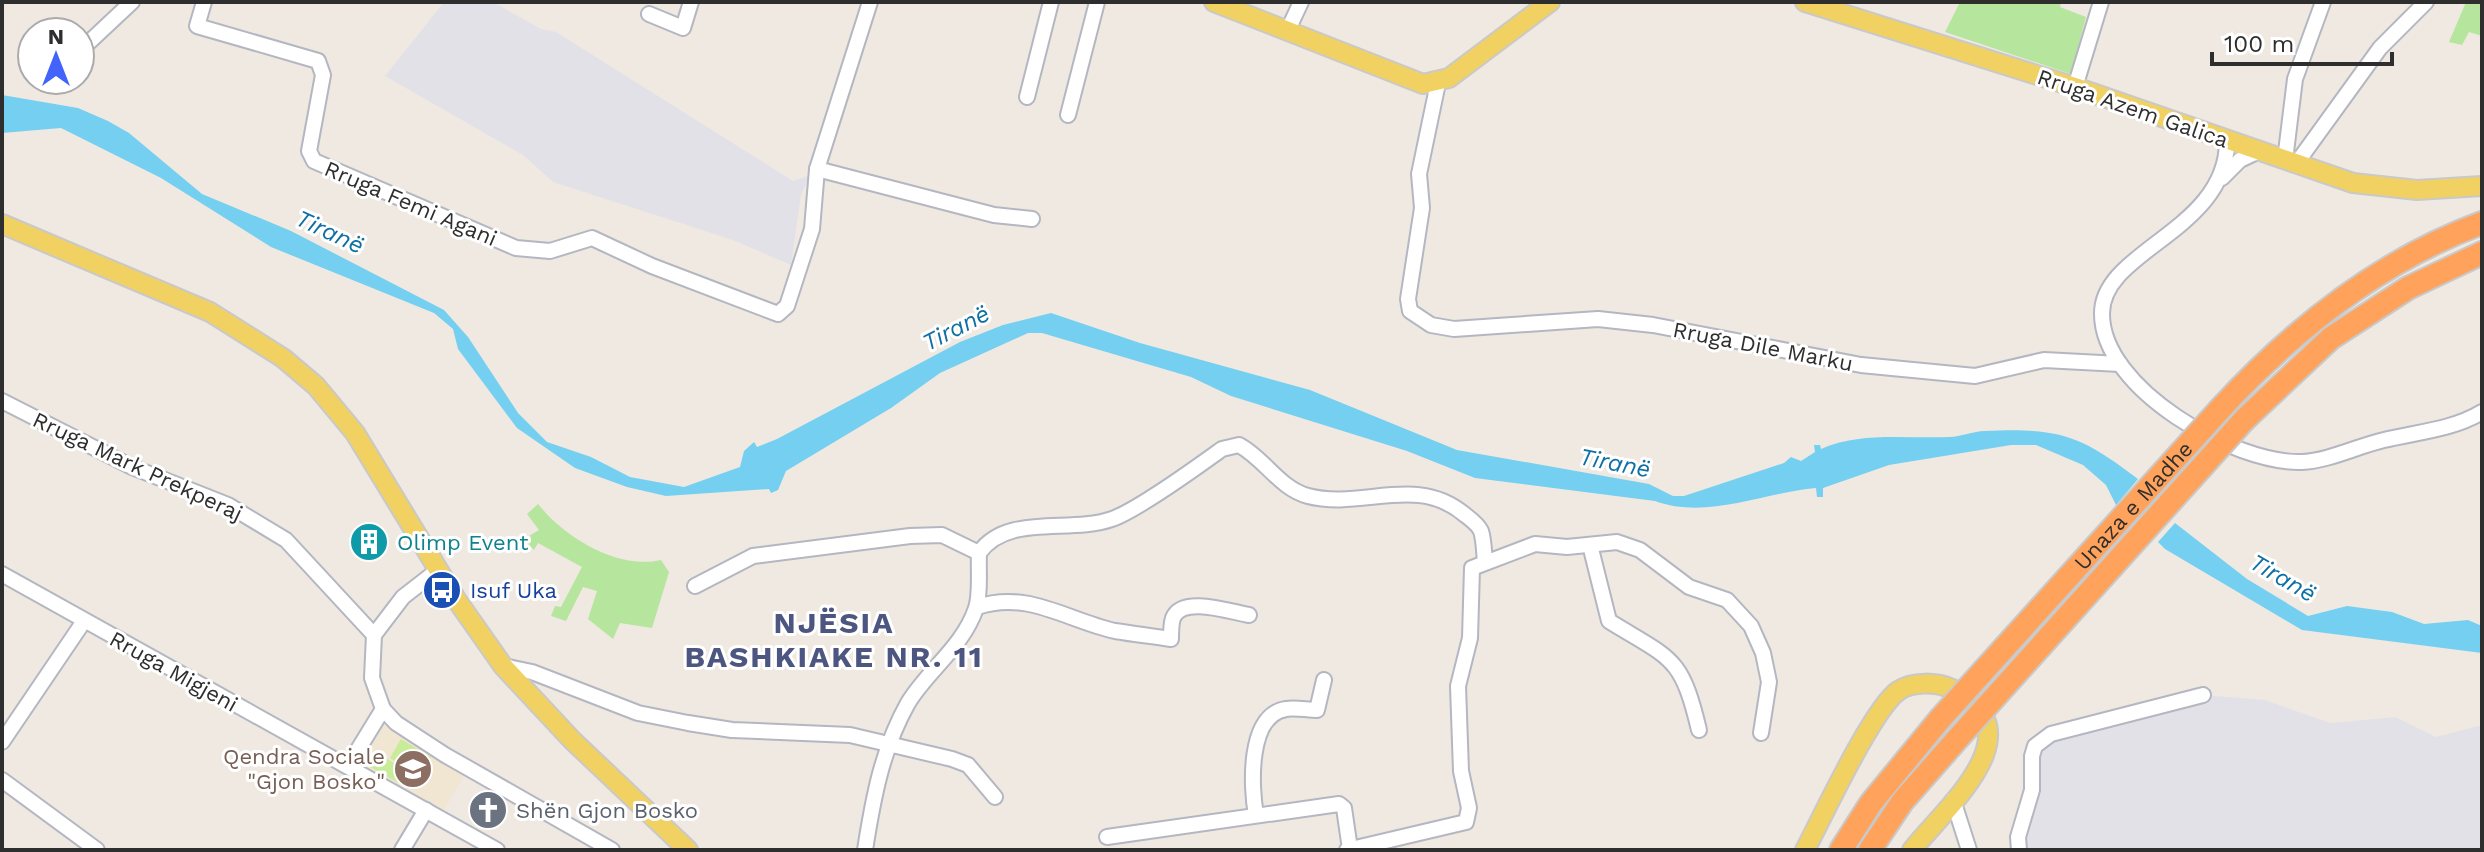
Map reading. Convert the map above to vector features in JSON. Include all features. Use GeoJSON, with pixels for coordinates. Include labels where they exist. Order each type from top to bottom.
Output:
{"type":"FeatureCollection","features":[{"type":"Feature","properties":{"kind":"highway","name":"Unaza e Madhe"},"geometry":{"type":"LineString","coordinates":[[1841,850],[1871,803],[1940,719],[2250,377],[2314,322],[2384,269],[2439,240],[2482,223]]}},
{"type":"Feature","properties":{"kind":"highway","name":"Unaza e Madhe"},"geometry":{"type":"LineString","coordinates":[[1870,850],[1902,802],[2244,420],[2331,338],[2408,288],[2482,253]]}},
{"type":"Feature","properties":{"kind":"main road"},"geometry":{"type":"LineString","coordinates":[[1214,2],[1406,80],[1438,83],[1550,2]]}},
{"type":"Feature","properties":{"kind":"main road","name":"Rruga Azem Galica"},"geometry":{"type":"LineString","coordinates":[[1805,2],[2075,87],[2353,183],[2388,189],[2474,187]]}},
{"type":"Feature","properties":{"kind":"main road"},"geometry":{"type":"LineString","coordinates":[[2,224],[210,312],[283,358],[337,408],[503,666],[572,740],[688,850]]}},
{"type":"Feature","properties":{"kind":"main road"},"geometry":{"type":"LineString","coordinates":[[1805,850],[1867,733],[1902,688],[1918,684],[1951,689],[1977,706],[1986,722],[1989,741],[1986,757],[1912,850]]}},
{"type":"Feature","properties":{"kind":"street"},"geometry":{"type":"LineString","coordinates":[[96,36],[132,2]]}},
{"type":"Feature","properties":{"kind":"street","name":"Rruga Femi Agani"},"geometry":{"type":"LineString","coordinates":[[204,2],[197,26],[318,61],[323,75],[309,151],[314,161],[516,248],[550,251],[592,238],[652,266],[778,314],[787,306],[812,229],[817,169]]}},
{"type":"Feature","properties":{"kind":"street"},"geometry":{"type":"LineString","coordinates":[[649,14],[683,28],[691,2]]}},
{"type":"Feature","properties":{"kind":"street"},"geometry":{"type":"LineString","coordinates":[[870,2],[817,169],[994,215],[1032,219]]}},
{"type":"Feature","properties":{"kind":"street"},"geometry":{"type":"LineString","coordinates":[[1027,97],[1051,2]]}},
{"type":"Feature","properties":{"kind":"street"},"geometry":{"type":"LineString","coordinates":[[1068,115],[1097,2]]}},
{"type":"Feature","properties":{"kind":"street"},"geometry":{"type":"LineString","coordinates":[[1287,32],[1301,2]]}},
{"type":"Feature","properties":{"kind":"street"},"geometry":{"type":"LineString","coordinates":[[1520,23],[1532,2]]}},
{"type":"Feature","properties":{"kind":"street"},"geometry":{"type":"LineString","coordinates":[[2075,87],[2101,2]]}},
{"type":"Feature","properties":{"kind":"street"},"geometry":{"type":"LineString","coordinates":[[2290,162],[2295,79],[2323,2]]}},
{"type":"Feature","properties":{"kind":"street"},"geometry":{"type":"LineString","coordinates":[[2290,162],[2380,48],[2426,2]]}},
{"type":"Feature","properties":{"kind":"street","name":"Rruga Dile Marku"},"geometry":{"type":"LineString","coordinates":[[1438,83],[1419,174],[1422,208],[1408,299],[1410,311],[1431,325],[1454,329],[1557,320],[1653,325],[1861,365],[1975,376],[2044,360],[2120,364]]}},
{"type":"Feature","properties":{"kind":"street"},"geometry":{"type":"LineString","coordinates":[[2207,197],[2216,180],[2224,139]]}},
{"type":"Feature","properties":{"kind":"street"},"geometry":{"type":"LineString","coordinates":[[2259,151],[2228,171],[2175,233],[2123,270],[2108,287],[2101,317],[2107,340],[2120,364],[2148,398],[2217,438],[2255,454],[2302,462],[2427,432],[2469,420],[2482,412]]}},
{"type":"Feature","properties":{"kind":"street","name":"Rruga Mark Prekperaj"},"geometry":{"type":"LineString","coordinates":[[2,401],[132,467],[228,505],[286,540],[374,635]]}},
{"type":"Feature","properties":{"kind":"street"},"geometry":{"type":"LineString","coordinates":[[865,850],[880,764],[909,701],[956,646],[977,607],[979,553],[1006,530],[1076,527],[1114,519],[1222,449],[1239,445],[1293,489],[1326,498],[1422,493],[1456,508],[1481,531],[1485,562]]}},
{"type":"Feature","properties":{"kind":"street"},"geometry":{"type":"LineString","coordinates":[[695,586],[753,556],[910,536],[942,535],[979,553]]}},
{"type":"Feature","properties":{"kind":"street"},"geometry":{"type":"LineString","coordinates":[[1107,837],[1339,804],[1344,808],[1348,850],[1466,822],[1469,808],[1461,771],[1458,686],[1470,638],[1472,568],[1535,544],[1617,542],[1640,550],[1675,579],[1727,600],[1743,617],[1763,653],[1769,682],[1761,733]]}},
{"type":"Feature","properties":{"kind":"street"},"geometry":{"type":"LineString","coordinates":[[1590,545],[1609,621],[1672,660],[1681,670],[1699,730]]}},
{"type":"Feature","properties":{"kind":"street"},"geometry":{"type":"LineString","coordinates":[[439,569],[403,597],[374,635],[372,678],[383,709],[396,723],[445,755],[612,850]]}},
{"type":"Feature","properties":{"kind":"street","name":"Rruga Migjeni"},"geometry":{"type":"LineString","coordinates":[[2,574],[497,850]]}},
{"type":"Feature","properties":{"kind":"street"},"geometry":{"type":"LineString","coordinates":[[977,607],[995,601],[1037,604],[1114,630],[1171,639],[1174,616],[1181,610],[1196,606],[1249,615]]}},
{"type":"Feature","properties":{"kind":"street"},"geometry":{"type":"LineString","coordinates":[[2,742],[84,621]]}},
{"type":"Feature","properties":{"kind":"street"},"geometry":{"type":"LineString","coordinates":[[503,666],[532,672],[638,713],[732,730],[850,735],[968,765],[995,797]]}},
{"type":"Feature","properties":{"kind":"street"},"geometry":{"type":"LineString","coordinates":[[1256,815],[1251,774],[1261,734],[1276,713],[1285,709],[1317,710],[1324,680]]}},
{"type":"Feature","properties":{"kind":"street"},"geometry":{"type":"LineString","coordinates":[[2019,850],[2018,837],[2032,790],[2035,746],[2051,734],[2203,695]]}},
{"type":"Feature","properties":{"kind":"street"},"geometry":{"type":"LineString","coordinates":[[348,766],[383,709]]}},
{"type":"Feature","properties":{"kind":"street"},"geometry":{"type":"LineString","coordinates":[[2,780],[97,850]]}},
{"type":"Feature","properties":{"kind":"street"},"geometry":{"type":"LineString","coordinates":[[1953,800],[1969,850]]}},
{"type":"Feature","properties":{"kind":"street"},"geometry":{"type":"LineString","coordinates":[[402,850],[426,810]]}},
{"type":"Feature","properties":{"kind":"shaded area"},"geometry":{"type":"Polygon","coordinates":[[[444,2],[493,2],[541,29],[556,32],[793,181],[810,175],[801,195],[791,265],[733,240],[553,182],[523,155],[385,76],[444,2]]]}},
{"type":"Feature","properties":{"kind":"shaded area"},"geometry":{"type":"Polygon","coordinates":[[[2203,695],[2265,700],[2330,723],[2395,717],[2436,737],[2482,725],[2482,850],[2019,850],[2036,746],[2203,695]]]}},
{"type":"Feature","properties":{"kind":"shaded area","name":"Qendra Sociale \"Gjon Bosko\""},"geometry":{"type":"Polygon","coordinates":[[[384,724],[465,773],[444,810],[361,765],[384,724]]]}},
{"type":"Feature","properties":{"kind":"green space"},"geometry":{"type":"Polygon","coordinates":[[[1960,2],[2061,2],[2060,7],[2086,17],[2071,74],[1945,32],[1960,2]]]}},
{"type":"Feature","properties":{"kind":"green space"},"geometry":{"type":"Polygon","coordinates":[[[2466,2],[2482,2],[2482,36],[2469,32],[2462,45],[2449,42],[2466,2]]]}},
{"type":"Feature","properties":{"kind":"green space"},"geometry":{"type":"Polygon","coordinates":[[[538,504],[577,539],[610,556],[644,562],[661,560],[669,572],[652,628],[620,623],[613,639],[588,619],[597,591],[583,587],[566,621],[551,616],[555,606],[561,607],[582,567],[538,543],[534,550],[524,539],[539,530],[527,514],[538,504]]]}},
{"type":"Feature","properties":{"kind":"green space"},"geometry":{"type":"Polygon","coordinates":[[[401,739],[431,757],[420,776],[390,758],[401,739]]]}},
{"type":"Feature","properties":{"kind":"green space"},"geometry":{"type":"Polygon","coordinates":[[[375,752],[415,775],[407,788],[367,765],[375,752]]]}},
{"type":"Feature","properties":{"kind":"water"},"geometry":{"type":"Polygon","coordinates":[[[2,95],[78,108],[108,121],[129,133],[202,194],[291,231],[444,310],[468,337],[518,413],[547,442],[591,457],[630,477],[684,487],[740,467],[744,451],[754,442],[757,447],[777,439],[960,342],[1003,325],[1051,313],[1140,343],[1310,390],[1457,450],[1649,484],[1673,496],[1684,496],[1784,463],[1791,457],[1801,461],[1815,452],[1814,445],[1820,445],[1821,449],[1836,443],[1868,438],[1954,437],[1985,431],[2032,431],[2067,437],[2100,452],[2138,479],[2116,505],[2106,485],[2083,465],[2036,445],[2011,445],[1889,465],[1823,488],[1823,497],[1817,497],[1816,488],[1715,507],[1675,506],[1475,478],[1407,451],[1231,396],[1191,377],[1042,333],[1028,333],[940,373],[891,408],[786,471],[778,490],[771,493],[769,489],[666,496],[627,487],[575,468],[517,428],[458,349],[453,329],[434,313],[271,247],[161,178],[61,128],[2,133],[2,95]]]}},
{"type":"Feature","properties":{"kind":"water"},"geometry":{"type":"Polygon","coordinates":[[[2175,523],[2247,579],[2308,616],[2347,606],[2392,612],[2424,624],[2468,620],[2482,626],[2482,653],[2302,630],[2165,549],[2158,542],[2175,523]]]}},
{"type":"Feature","properties":{"kind":"place","name":"Olimp Event"},"geometry":{"type":"Point","coordinates":[369,542]}},
{"type":"Feature","properties":{"kind":"place","name":"Isuf Uka"},"geometry":{"type":"Point","coordinates":[442,590]}},
{"type":"Feature","properties":{"kind":"place","name":"Qendra Sociale \"Gjon Bosko\""},"geometry":{"type":"Point","coordinates":[413,769]}},
{"type":"Feature","properties":{"kind":"place","name":"Shën Gjon Bosko"},"geometry":{"type":"Point","coordinates":[488,810]}},
{"type":"Feature","properties":{"kind":"district","name":"NJËSIA BASHKIAKE NR. 11"},"geometry":{"type":"Point","coordinates":[834,640]}},
{"type":"Feature","properties":{"kind":"water label","name":"Tiranë"},"geometry":{"type":"Point","coordinates":[330,232]}},
{"type":"Feature","properties":{"kind":"water label","name":"Tiranë"},"geometry":{"type":"Point","coordinates":[956,328]}},
{"type":"Feature","properties":{"kind":"water label","name":"Tiranë"},"geometry":{"type":"Point","coordinates":[1615,463]}},
{"type":"Feature","properties":{"kind":"water label","name":"Tiranë"},"geometry":{"type":"Point","coordinates":[2283,578]}}]}
